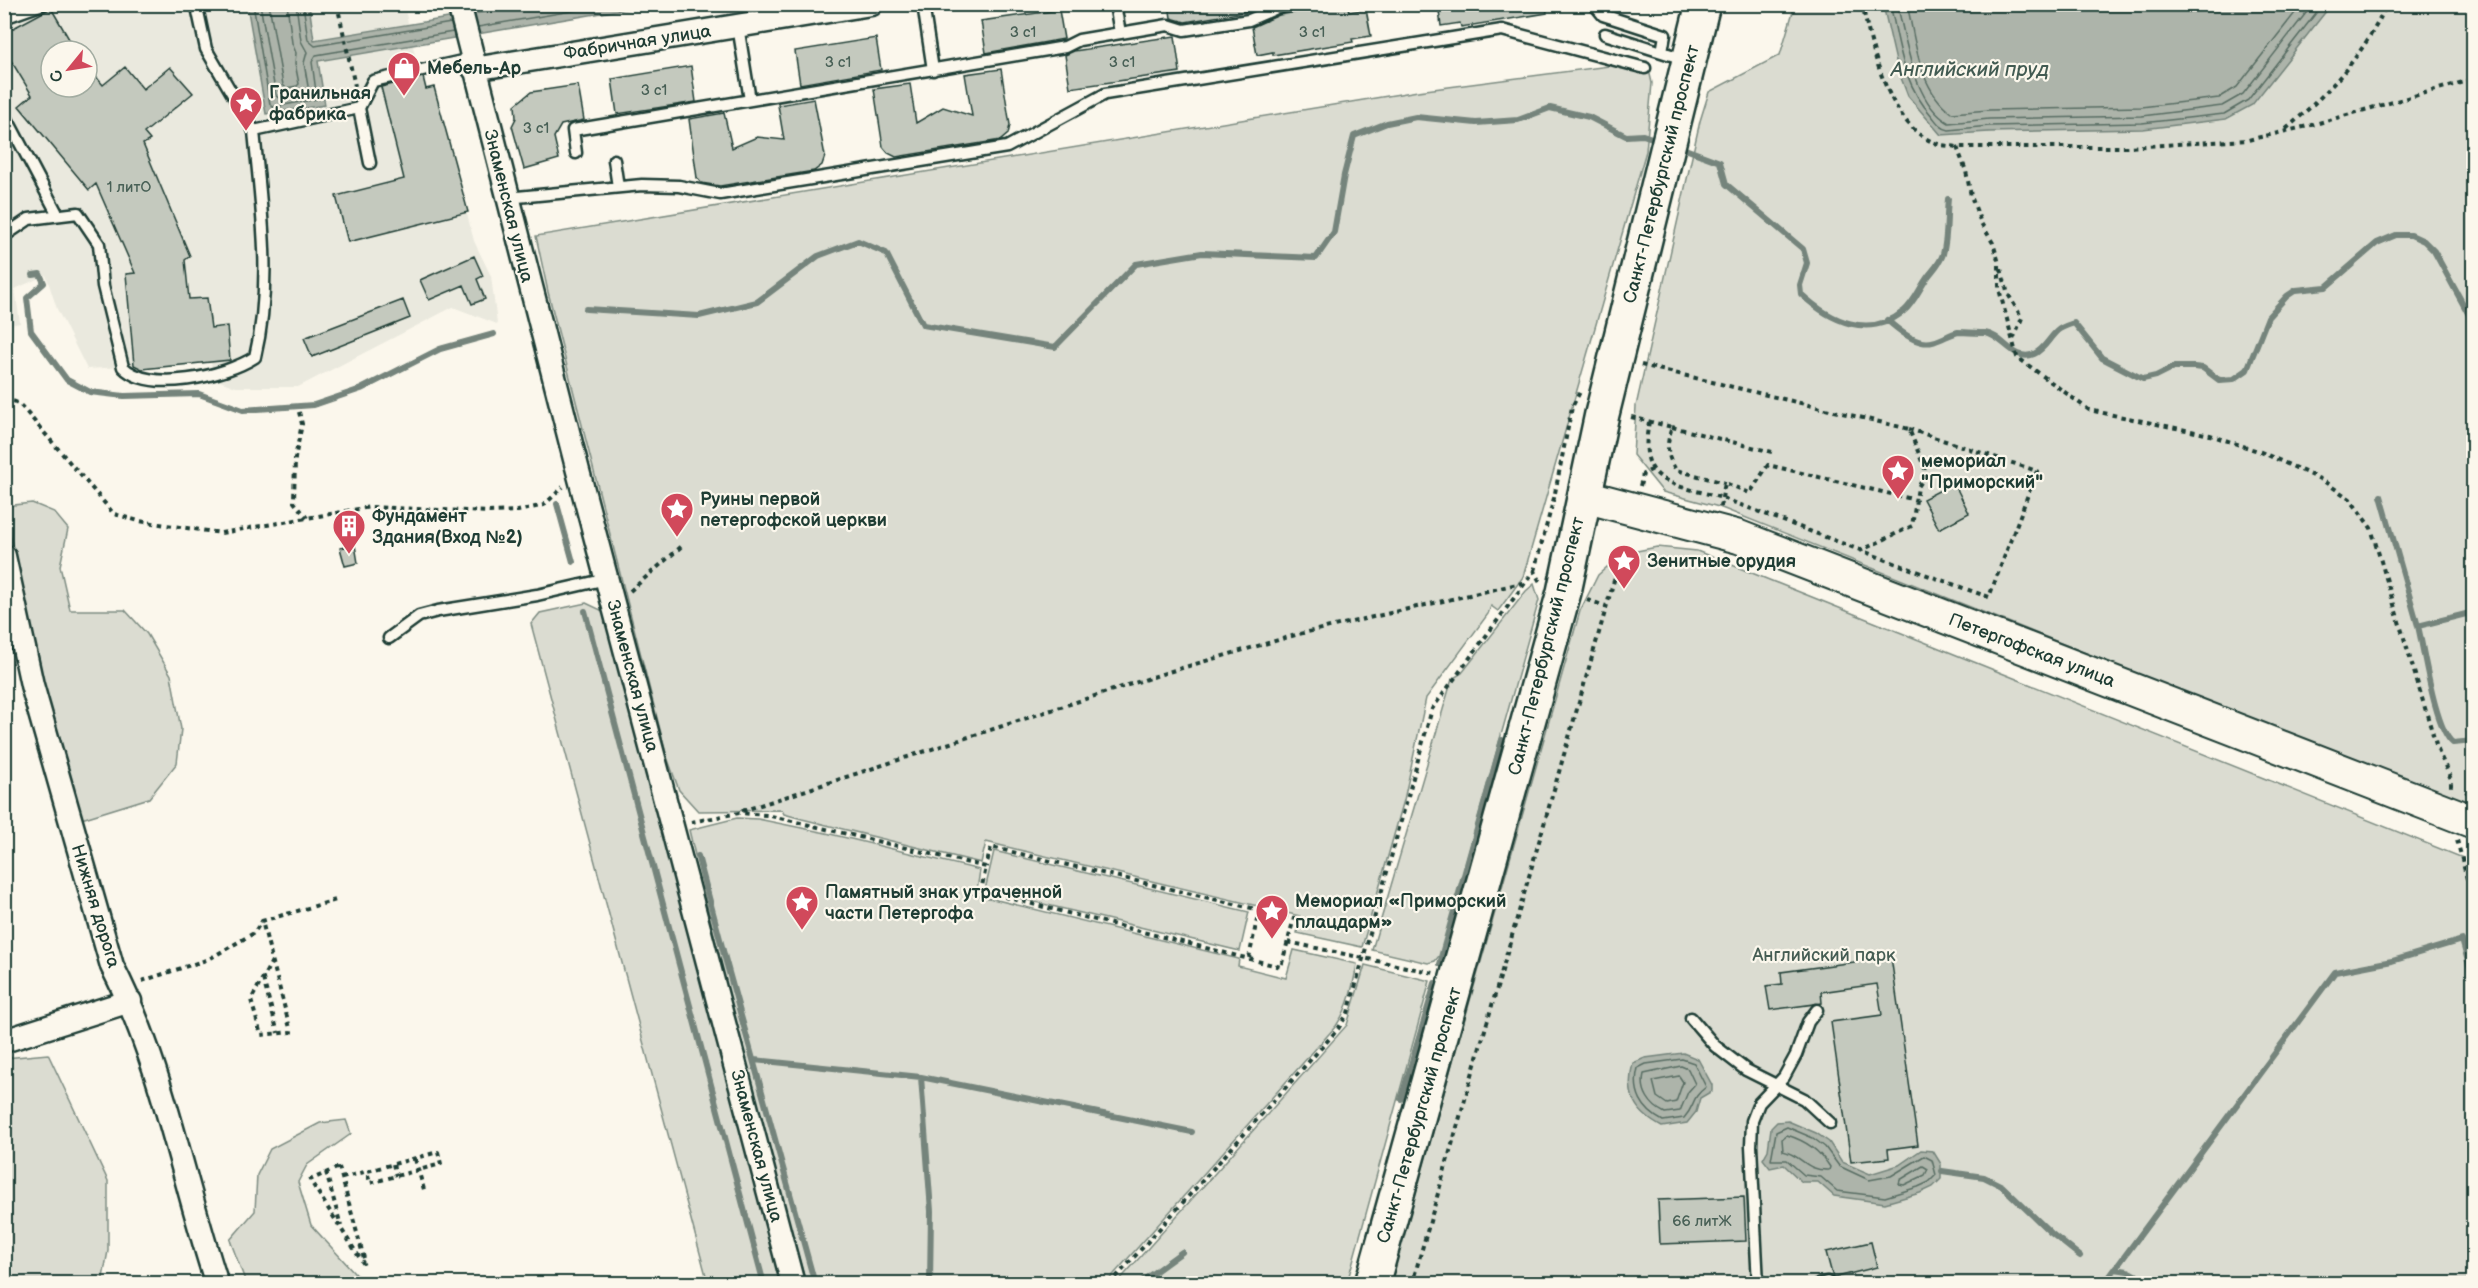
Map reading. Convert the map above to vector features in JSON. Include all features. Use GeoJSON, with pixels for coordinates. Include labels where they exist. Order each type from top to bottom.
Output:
{"type":"FeatureCollection","features":[{"type":"Feature","properties":{"kind":"main road","name":"Санкт-Петербургский проспект"},"geometry":{"type":"LineString","coordinates":[[1372,1284],[1564,592],[1584,496],[1665,160],[1672,126],[1675,56],[1703,4]]}},
{"type":"Feature","properties":{"kind":"main road","name":"Петергофская улица"},"geometry":{"type":"LineString","coordinates":[[1584,496],[1739,537],[2462,818]]}},
{"type":"Feature","properties":{"kind":"street","name":"Знаменская улица"},"geometry":{"type":"LineString","coordinates":[[459,4],[506,198],[793,1284]]}},
{"type":"Feature","properties":{"kind":"street","name":"Фабричная улица"},"geometry":{"type":"LineString","coordinates":[[471,59],[738,26],[871,4]]}},
{"type":"Feature","properties":{"kind":"street","name":"Нижняя дорога"},"geometry":{"type":"LineString","coordinates":[[4,556],[35,696],[112,966],[130,1001],[148,1050],[217,1284]]}},
{"type":"Feature","properties":{"kind":"street"},"geometry":{"type":"LineString","coordinates":[[4,1041],[130,1001]]}},
{"type":"Feature","properties":{"kind":"lane"},"geometry":{"type":"LineString","coordinates":[[4,18],[43,4]]}},
{"type":"Feature","properties":{"kind":"lane"},"geometry":{"type":"LineString","coordinates":[[4,236],[29,219],[78,213],[99,244],[103,286],[120,357],[123,367],[131,376],[164,380],[199,379],[241,367],[255,357],[260,338],[266,250],[254,131],[206,49],[197,7],[203,4]]}},
{"type":"Feature","properties":{"kind":"lane"},"geometry":{"type":"LineString","coordinates":[[923,4],[933,70]]}},
{"type":"Feature","properties":{"kind":"lane"},"geometry":{"type":"LineString","coordinates":[[1115,4],[1120,33]]}},
{"type":"Feature","properties":{"kind":"lane"},"geometry":{"type":"LineString","coordinates":[[576,153],[573,130],[1065,47],[1078,40],[1168,25],[1184,30],[1249,20],[1277,8],[1296,4]]}},
{"type":"Feature","properties":{"kind":"lane"},"geometry":{"type":"LineString","coordinates":[[1593,4],[1603,15],[1665,35],[1675,56]]}},
{"type":"Feature","properties":{"kind":"lane"},"geometry":{"type":"LineString","coordinates":[[738,26],[750,99]]}},
{"type":"Feature","properties":{"kind":"lane"},"geometry":{"type":"LineString","coordinates":[[506,198],[618,187],[679,186],[720,194],[1007,147],[1105,94],[1502,30],[1645,68]]}},
{"type":"Feature","properties":{"kind":"lane"},"geometry":{"type":"LineString","coordinates":[[1605,34],[1675,56]]}},
{"type":"Feature","properties":{"kind":"lane"},"geometry":{"type":"LineString","coordinates":[[370,163],[359,108],[373,81],[471,59]]}},
{"type":"Feature","properties":{"kind":"lane"},"geometry":{"type":"LineString","coordinates":[[254,131],[359,108]]}},
{"type":"Feature","properties":{"kind":"lane"},"geometry":{"type":"LineString","coordinates":[[4,112],[58,215]]}},
{"type":"Feature","properties":{"kind":"lane"},"geometry":{"type":"LineString","coordinates":[[614,160],[618,187]]}},
{"type":"Feature","properties":{"kind":"lane"},"geometry":{"type":"LineString","coordinates":[[389,638],[419,616],[438,611],[537,595],[610,589]]}},
{"type":"Feature","properties":{"kind":"lane"},"geometry":{"type":"LineString","coordinates":[[1758,1284],[1751,1146],[1752,1121],[1759,1102],[1784,1077],[1796,1055],[1808,1022],[1817,1010]]}},
{"type":"Feature","properties":{"kind":"lane"},"geometry":{"type":"LineString","coordinates":[[1691,1018],[1716,1046],[1746,1070],[1804,1099],[1830,1123]]}},
{"type":"Feature","properties":{"kind":"path"},"geometry":{"type":"LineString","coordinates":[[1862,4],[1881,73],[1893,102],[1908,123],[1922,136],[1938,144],[1957,147],[2127,147],[2248,140],[2308,126],[2474,79]]}},
{"type":"Feature","properties":{"kind":"path"},"geometry":{"type":"LineString","coordinates":[[2285,130],[2321,98],[2350,67],[2379,23],[2387,4]]}},
{"type":"Feature","properties":{"kind":"path"},"geometry":{"type":"LineString","coordinates":[[337,6],[355,84]]}},
{"type":"Feature","properties":{"kind":"path"},"geometry":{"type":"LineString","coordinates":[[1957,147],[1981,223],[1993,243],[2008,294],[2022,318],[2012,343]]}},
{"type":"Feature","properties":{"kind":"path"},"geometry":{"type":"LineString","coordinates":[[1999,263],[1999,289],[2017,357],[2089,410],[2211,435],[2261,453],[2322,480],[2350,499],[2371,528],[2437,748],[2451,779],[2462,818],[2474,906]]}},
{"type":"Feature","properties":{"kind":"path"},"geometry":{"type":"LineString","coordinates":[[1641,365],[1909,429],[2037,471],[1989,597],[1860,551],[1721,497],[1666,481],[1653,469],[1647,455],[1646,435],[1649,422]]}},
{"type":"Feature","properties":{"kind":"path"},"geometry":{"type":"LineString","coordinates":[[4,402],[9,400],[18,402],[114,514],[138,521],[221,533],[370,507],[518,511],[544,505],[578,471]]}},
{"type":"Feature","properties":{"kind":"path"},"geometry":{"type":"LineString","coordinates":[[299,412],[302,424],[295,458],[294,502],[308,518]]}},
{"type":"Feature","properties":{"kind":"path"},"geometry":{"type":"LineString","coordinates":[[1631,417],[1772,452]]}},
{"type":"Feature","properties":{"kind":"path"},"geometry":{"type":"LineString","coordinates":[[1672,427],[1668,439],[1668,457],[1676,470],[1725,483],[1750,493],[1768,465],[1916,500]]}},
{"type":"Feature","properties":{"kind":"path"},"geometry":{"type":"LineString","coordinates":[[1860,551],[1912,526],[1916,500],[1925,469],[1909,429]]}},
{"type":"Feature","properties":{"kind":"path"},"geometry":{"type":"LineString","coordinates":[[1643,474],[1653,469]]}},
{"type":"Feature","properties":{"kind":"path"},"geometry":{"type":"LineString","coordinates":[[1720,513],[1725,483]]}},
{"type":"Feature","properties":{"kind":"path"},"geometry":{"type":"LineString","coordinates":[[345,511],[351,535],[349,546]]}},
{"type":"Feature","properties":{"kind":"path"},"geometry":{"type":"LineString","coordinates":[[610,589],[631,590],[682,546]]}},
{"type":"Feature","properties":{"kind":"path"},"geometry":{"type":"LineString","coordinates":[[1412,1284],[1623,549]]}},
{"type":"Feature","properties":{"kind":"path"},"geometry":{"type":"LineString","coordinates":[[1110,1284],[1338,1029],[1348,1012],[1432,709],[1534,571],[1540,582]]}},
{"type":"Feature","properties":{"kind":"path"},"geometry":{"type":"LineString","coordinates":[[672,825],[739,813],[1168,672],[1299,633],[1526,582]]}},
{"type":"Feature","properties":{"kind":"path"},"geometry":{"type":"LineString","coordinates":[[739,813],[767,815],[986,867]]}},
{"type":"Feature","properties":{"kind":"path"},"geometry":{"type":"LineString","coordinates":[[991,847],[1259,910],[1294,918],[1281,967],[981,891],[991,847]]}},
{"type":"Feature","properties":{"kind":"path"},"geometry":{"type":"LineString","coordinates":[[130,1001],[143,980],[210,959],[254,933],[261,921],[336,900]]}},
{"type":"Feature","properties":{"kind":"path"},"geometry":{"type":"LineString","coordinates":[[1249,958],[1259,910]]}},
{"type":"Feature","properties":{"kind":"path"},"geometry":{"type":"LineString","coordinates":[[261,921],[291,1032],[261,1035],[252,1000],[272,962]]}},
{"type":"Feature","properties":{"kind":"path"},"geometry":{"type":"LineString","coordinates":[[1288,942],[1441,974]]}},
{"type":"Feature","properties":{"kind":"path"},"geometry":{"type":"LineString","coordinates":[[263,979],[278,1033]]}},
{"type":"Feature","properties":{"kind":"path"},"geometry":{"type":"LineString","coordinates":[[342,1178],[367,1171],[415,1158],[438,1152],[441,1164],[370,1183],[367,1171]]}},
{"type":"Feature","properties":{"kind":"path"},"geometry":{"type":"LineString","coordinates":[[415,1158],[424,1193]]}},
{"type":"Feature","properties":{"kind":"path"},"geometry":{"type":"LineString","coordinates":[[393,1164],[396,1176]]}},
{"type":"Feature","properties":{"kind":"path"},"geometry":{"type":"LineString","coordinates":[[339,1167],[342,1178],[365,1262],[363,1263],[310,1180],[339,1167]]}},
{"type":"Feature","properties":{"kind":"path"},"geometry":{"type":"LineString","coordinates":[[326,1172],[342,1230]]}},
{"type":"Feature","properties":{"kind":"shaded area"},"geometry":{"type":"Polygon","coordinates":[[[4,5],[404,5],[418,69],[426,89],[434,87],[474,241],[491,276],[497,324],[453,307],[298,387],[236,387],[214,379],[211,362],[134,370],[123,367],[87,369],[57,309],[46,275],[15,289],[20,323],[5,326],[4,5]]]}},
{"type":"Feature","properties":{"kind":"green space"},"geometry":{"type":"Polygon","coordinates":[[[1795,5],[2473,5],[2473,807],[1719,507],[1663,492],[1633,455],[1636,406],[1700,121],[1709,92],[1780,55],[1795,5]]]}},
{"type":"Feature","properties":{"kind":"green space"},"geometry":{"type":"Polygon","coordinates":[[[1647,61],[1652,83],[1646,151],[1523,577],[1498,611],[1491,606],[1488,614],[1426,698],[1404,800],[1362,947],[1297,933],[1300,916],[986,842],[981,863],[802,819],[784,814],[782,810],[698,811],[679,790],[667,757],[548,292],[536,236],[1418,91],[1647,61]]]}},
{"type":"Feature","properties":{"kind":"green space"},"geometry":{"type":"Polygon","coordinates":[[[32,503],[54,512],[68,529],[60,566],[70,610],[125,610],[147,634],[171,675],[181,729],[177,763],[149,798],[75,821],[30,644],[5,506],[32,503]]]}},
{"type":"Feature","properties":{"kind":"green space","name":"Английский парк"},"geometry":{"type":"Polygon","coordinates":[[[1657,547],[1697,551],[2473,862],[2473,1283],[1390,1284],[1580,611],[1598,575],[1622,554],[1657,547]]]}},
{"type":"Feature","properties":{"kind":"green space"},"geometry":{"type":"Polygon","coordinates":[[[1534,584],[1539,600],[1439,956],[1435,961],[1428,963],[1372,950],[1452,679],[1462,673],[1526,591],[1534,584]]]}},
{"type":"Feature","properties":{"kind":"green space"},"geometry":{"type":"Polygon","coordinates":[[[586,603],[601,610],[609,622],[784,1283],[708,1283],[531,624],[540,613],[586,603]]]}},
{"type":"Feature","properties":{"kind":"green space"},"geometry":{"type":"Polygon","coordinates":[[[737,818],[758,819],[826,833],[980,870],[977,890],[964,892],[1239,959],[1238,966],[1286,978],[1294,950],[1357,964],[1350,996],[1336,1026],[1106,1283],[806,1283],[749,1080],[689,830],[737,818]]]}},
{"type":"Feature","properties":{"kind":"green space"},"geometry":{"type":"Polygon","coordinates":[[[994,851],[1249,912],[1240,951],[985,890],[994,851]]]}},
{"type":"Feature","properties":{"kind":"green space"},"geometry":{"type":"Polygon","coordinates":[[[1365,965],[1430,981],[1347,1283],[1117,1283],[1347,1025],[1365,965]]]}},
{"type":"Feature","properties":{"kind":"green space"},"geometry":{"type":"Polygon","coordinates":[[[48,1054],[108,1181],[108,1251],[102,1283],[5,1283],[5,1058],[48,1054]]]}},
{"type":"Feature","properties":{"kind":"green space"},"geometry":{"type":"Polygon","coordinates":[[[346,1120],[351,1134],[307,1165],[298,1182],[311,1225],[364,1283],[246,1283],[230,1240],[255,1211],[257,1175],[270,1149],[320,1123],[346,1120]]]}},
{"type":"Feature","properties":{"kind":"water","name":"Английский пруд"},"geometry":{"type":"Polygon","coordinates":[[[1883,4],[2331,5],[2252,105],[2226,119],[2143,129],[1941,135],[1908,96],[1898,70],[1883,4]]]}},
{"type":"Feature","properties":{"kind":"water"},"geometry":{"type":"Polygon","coordinates":[[[247,5],[309,5],[314,40],[527,5],[649,5],[318,61],[325,105],[266,114],[247,5]]]}},
{"type":"Feature","properties":{"kind":"water"},"geometry":{"type":"Polygon","coordinates":[[[1683,1053],[1698,1059],[1712,1085],[1712,1091],[1700,1098],[1696,1112],[1687,1123],[1662,1127],[1645,1115],[1634,1101],[1630,1084],[1633,1063],[1645,1058],[1683,1053]]]}},
{"type":"Feature","properties":{"kind":"water"},"geometry":{"type":"Polygon","coordinates":[[[1788,1121],[1816,1133],[1829,1142],[1842,1162],[1870,1174],[1899,1165],[1921,1150],[1933,1151],[1941,1164],[1941,1179],[1933,1187],[1920,1193],[1885,1203],[1834,1196],[1818,1182],[1802,1182],[1784,1165],[1770,1168],[1763,1159],[1768,1150],[1771,1128],[1777,1122],[1788,1121]]]}},
{"type":"Feature","properties":{"kind":"building"},"geometry":{"type":"Polygon","coordinates":[[[1169,4],[1249,4],[1250,11],[1185,22],[1171,18],[1169,4]]]}},
{"type":"Feature","properties":{"kind":"building"},"geometry":{"type":"Polygon","coordinates":[[[1347,4],[1349,12],[1366,9],[1371,36],[1352,39],[1353,42],[1273,55],[1273,52],[1257,55],[1252,27],[1279,15],[1347,4]]]}},
{"type":"Feature","properties":{"kind":"building"},"geometry":{"type":"Polygon","coordinates":[[[1438,4],[1546,4],[1547,13],[1461,27],[1460,23],[1441,26],[1438,4]]]}},
{"type":"Feature","properties":{"kind":"building"},"geometry":{"type":"Polygon","coordinates":[[[51,8],[69,39],[39,39],[39,99],[99,99],[99,80],[103,85],[125,67],[143,89],[170,67],[193,93],[144,133],[150,140],[143,144],[190,256],[185,260],[189,299],[207,298],[211,328],[227,326],[230,360],[142,369],[134,365],[126,274],[135,273],[96,184],[89,190],[19,106],[32,95],[4,49],[4,33],[51,8]]]}},
{"type":"Feature","properties":{"kind":"building"},"geometry":{"type":"Polygon","coordinates":[[[1059,10],[1064,39],[986,53],[981,21],[1059,10]]]}},
{"type":"Feature","properties":{"kind":"building"},"geometry":{"type":"Polygon","coordinates":[[[1175,36],[1180,72],[1070,88],[1065,55],[1074,51],[1175,36]]]}},
{"type":"Feature","properties":{"kind":"building"},"geometry":{"type":"Polygon","coordinates":[[[876,38],[881,70],[800,84],[795,51],[876,38]]]}},
{"type":"Feature","properties":{"kind":"building"},"geometry":{"type":"Polygon","coordinates":[[[691,66],[696,102],[617,114],[612,79],[691,66]]]}},
{"type":"Feature","properties":{"kind":"building"},"geometry":{"type":"Polygon","coordinates":[[[1001,69],[1010,125],[1008,134],[1001,140],[896,157],[883,147],[874,89],[910,84],[916,123],[943,107],[972,116],[965,74],[1001,69]]]}},
{"type":"Feature","properties":{"kind":"building"},"geometry":{"type":"Polygon","coordinates":[[[423,77],[426,89],[434,87],[468,212],[348,242],[336,196],[404,179],[381,87],[423,77]]]}},
{"type":"Feature","properties":{"kind":"building"},"geometry":{"type":"Polygon","coordinates":[[[578,85],[584,120],[561,125],[554,137],[559,159],[524,169],[512,126],[516,118],[515,105],[531,92],[578,85]]]}},
{"type":"Feature","properties":{"kind":"building"},"geometry":{"type":"Polygon","coordinates":[[[814,99],[825,156],[822,165],[814,171],[720,186],[701,183],[697,178],[689,119],[724,113],[732,148],[757,137],[784,140],[778,105],[814,99]]]}},
{"type":"Feature","properties":{"kind":"building"},"geometry":{"type":"Polygon","coordinates":[[[474,256],[483,276],[477,279],[485,299],[472,304],[464,285],[429,300],[420,280],[474,256]]]}},
{"type":"Feature","properties":{"kind":"building"},"geometry":{"type":"Polygon","coordinates":[[[403,300],[410,318],[312,357],[304,338],[403,300]]]}},
{"type":"Feature","properties":{"kind":"building"},"geometry":{"type":"Polygon","coordinates":[[[1954,483],[1969,513],[1939,529],[1923,499],[1954,483]]]}},
{"type":"Feature","properties":{"kind":"building","name":"Фундамент Здания(Вход №2)"},"geometry":{"type":"Polygon","coordinates":[[[355,545],[358,563],[345,566],[340,548],[355,545]]]}},
{"type":"Feature","properties":{"kind":"building"},"geometry":{"type":"Polygon","coordinates":[[[1891,957],[1918,1145],[1888,1149],[1889,1158],[1851,1162],[1831,1022],[1882,1015],[1877,984],[1821,992],[1822,1003],[1770,1010],[1766,986],[1782,984],[1781,972],[1891,957]]]}},
{"type":"Feature","properties":{"kind":"building"},"geometry":{"type":"Polygon","coordinates":[[[1744,1197],[1746,1241],[1660,1244],[1658,1200],[1744,1197]]]}},
{"type":"Feature","properties":{"kind":"building"},"geometry":{"type":"Polygon","coordinates":[[[1871,1242],[1877,1267],[1833,1278],[1826,1252],[1871,1242]]]}},
{"type":"Feature","properties":{"kind":"waterway"},"geometry":{"type":"LineString","coordinates":[[586,309],[699,316],[757,302],[818,256],[858,241],[886,253],[923,325],[1055,347],[1136,264],[1202,253],[1316,258],[1334,232],[1344,175],[1354,136],[1387,123],[1416,117],[1476,123],[1518,120],[1550,108],[1589,117],[1626,136],[1643,135],[1658,140]]}},
{"type":"Feature","properties":{"kind":"waterway"},"geometry":{"type":"LineString","coordinates":[[1677,146],[1720,162],[1726,184],[1803,249],[1807,263],[1800,285],[1801,294],[1824,312],[1850,324],[1877,324],[1891,320],[1910,305],[1943,254],[1948,199]]}},
{"type":"Feature","properties":{"kind":"waterway"},"geometry":{"type":"LineString","coordinates":[[1887,320],[1917,341],[1927,343],[1958,332],[1985,333],[1997,338],[2014,352],[2027,356],[2041,349],[2059,330],[2074,323],[2102,358],[2143,379],[2156,376],[2174,367],[2203,368],[2219,380],[2234,379],[2247,370],[2268,317],[2287,296],[2296,290],[2326,287],[2377,243],[2396,235],[2411,235],[2424,241],[2434,251],[2474,324]]}},
{"type":"Feature","properties":{"kind":"waterway"},"geometry":{"type":"LineString","coordinates":[[33,275],[40,274],[44,283],[27,298],[31,331],[67,380],[90,392],[124,396],[199,394],[243,410],[314,405],[361,389],[440,349],[494,334]]}},
{"type":"Feature","properties":{"kind":"waterway"},"geometry":{"type":"LineString","coordinates":[[2381,496],[2418,626]]}},
{"type":"Feature","properties":{"kind":"waterway"},"geometry":{"type":"LineString","coordinates":[[557,504],[573,562]]}},
{"type":"Feature","properties":{"kind":"waterway"},"geometry":{"type":"LineString","coordinates":[[585,611],[764,1284]]}},
{"type":"Feature","properties":{"kind":"waterway"},"geometry":{"type":"LineString","coordinates":[[2474,612],[2418,626],[2431,689],[2441,723],[2453,743],[2474,741]]}},
{"type":"Feature","properties":{"kind":"waterway"},"geometry":{"type":"LineString","coordinates":[[1440,964],[1502,740]]}},
{"type":"Feature","properties":{"kind":"waterway"},"geometry":{"type":"LineString","coordinates":[[698,856],[815,1284]]}},
{"type":"Feature","properties":{"kind":"waterway"},"geometry":{"type":"LineString","coordinates":[[2104,1284],[2335,972],[2392,961],[2462,940],[2474,983]]}},
{"type":"Feature","properties":{"kind":"waterway"},"geometry":{"type":"LineString","coordinates":[[1401,1099],[1435,983]]}},
{"type":"Feature","properties":{"kind":"waterway"},"geometry":{"type":"LineString","coordinates":[[754,1060],[921,1077],[931,1211],[930,1284]]}},
{"type":"Feature","properties":{"kind":"waterway"},"geometry":{"type":"LineString","coordinates":[[921,1077],[1192,1132]]}},
{"type":"Feature","properties":{"kind":"waterway"},"geometry":{"type":"LineString","coordinates":[[1942,1171],[1984,1177],[2002,1186],[2051,1233],[2080,1256]]}},
{"type":"Feature","properties":{"kind":"waterway"},"geometry":{"type":"LineString","coordinates":[[1138,1284],[1182,1252]]}},
{"type":"Feature","properties":{"kind":"waterway"},"geometry":{"type":"LineString","coordinates":[[2115,1269],[2128,1271],[2153,1284]]}},
{"type":"Feature","properties":{"kind":"waterway"},"geometry":{"type":"LineString","coordinates":[[815,1282],[838,1284]]}},
{"type":"Feature","properties":{"kind":"place","name":"Мебель-Ар"},"geometry":{"type":"Point","coordinates":[404,97]}},
{"type":"Feature","properties":{"kind":"place","name":"Гранильная фабрика"},"geometry":{"type":"Point","coordinates":[246,132]}},
{"type":"Feature","properties":{"kind":"place","name":"мемориал \"Приморский\""},"geometry":{"type":"Point","coordinates":[1898,500]}},
{"type":"Feature","properties":{"kind":"place","name":"Руины первой петергофской церкви"},"geometry":{"type":"Point","coordinates":[677,538]}},
{"type":"Feature","properties":{"kind":"place","name":"Фундамент Здания(Вход №2)"},"geometry":{"type":"Point","coordinates":[349,555]}},
{"type":"Feature","properties":{"kind":"place","name":"Зенитные орудия"},"geometry":{"type":"Point","coordinates":[1624,590]}},
{"type":"Feature","properties":{"kind":"place","name":"Памятный знак утраченной части Петергофа"},"geometry":{"type":"Point","coordinates":[802,931]}},
{"type":"Feature","properties":{"kind":"place","name":"Мемориал «Приморский плацдарм»"},"geometry":{"type":"Point","coordinates":[1272,940]}}]}
